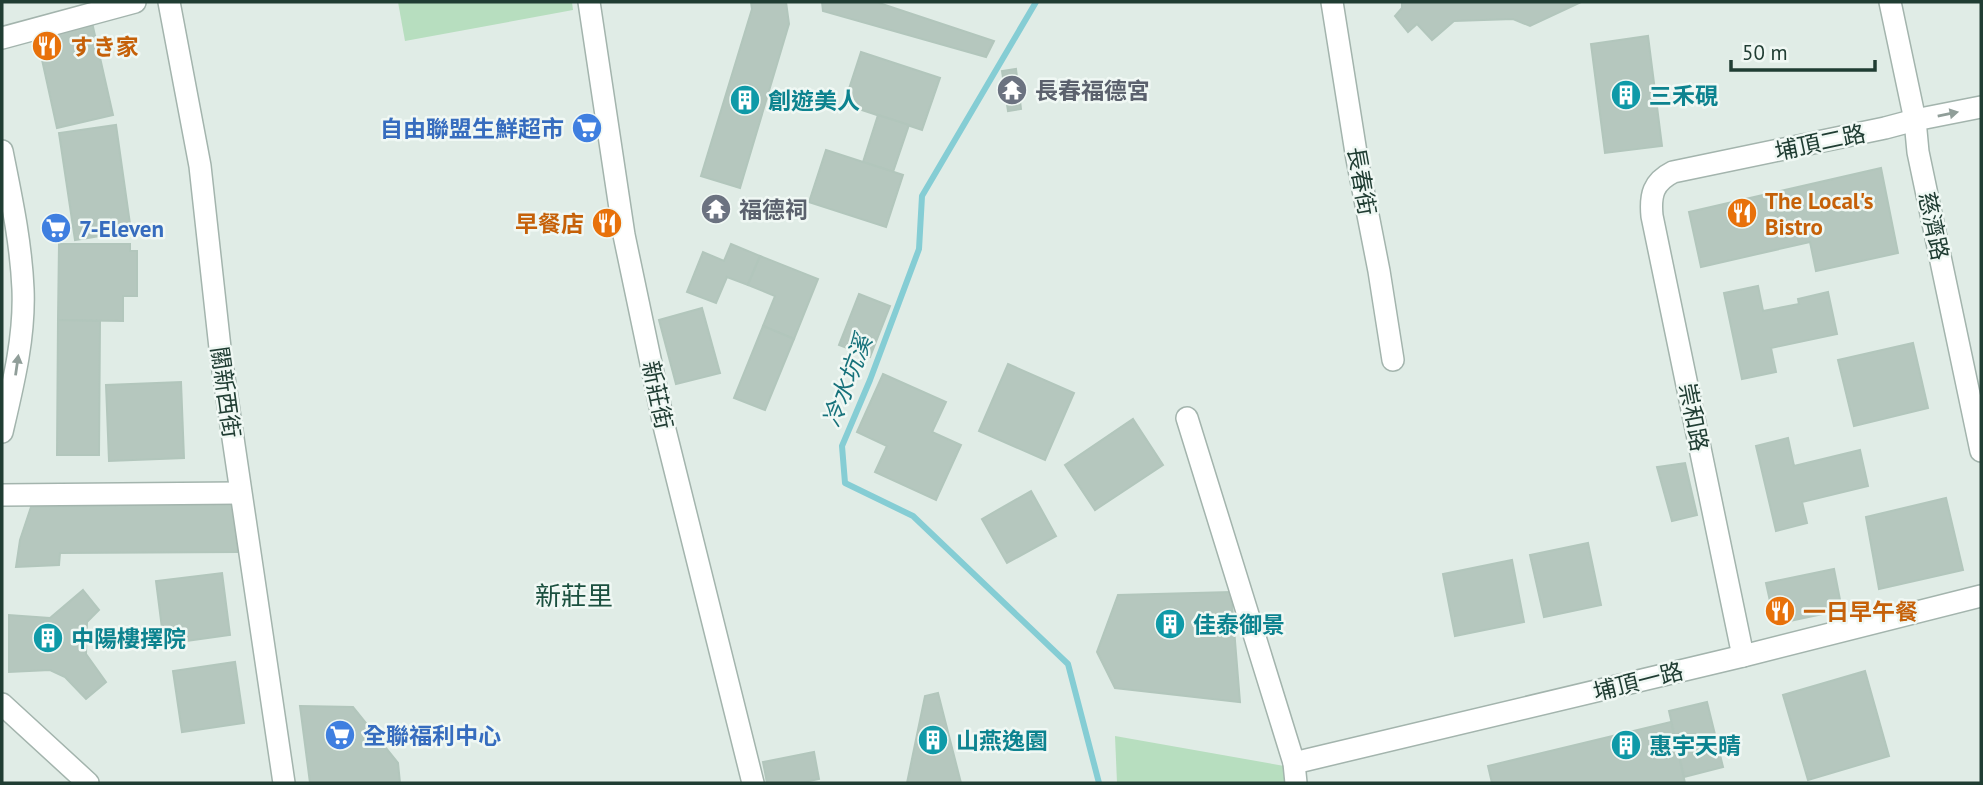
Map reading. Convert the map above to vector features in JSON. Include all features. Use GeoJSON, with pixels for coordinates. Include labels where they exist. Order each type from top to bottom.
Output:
{"type":"FeatureCollection","features":[{"type":"Feature","properties":{"kind":"street"},"geometry":{"type":"LineString","coordinates":[[2,38],[135,2]]}},
{"type":"Feature","properties":{"kind":"street","name":"關新西街"},"geometry":{"type":"LineString","coordinates":[[169,2],[200,166],[220,357],[284,783]]}},
{"type":"Feature","properties":{"kind":"street","name":"新莊街"},"geometry":{"type":"LineString","coordinates":[[589,2],[624,235],[665,430],[753,783]]}},
{"type":"Feature","properties":{"kind":"street","name":"長春街"},"geometry":{"type":"LineString","coordinates":[[1332,2],[1393,360]]}},
{"type":"Feature","properties":{"kind":"street","name":"慈濟路"},"geometry":{"type":"LineString","coordinates":[[1890,2],[1918,152],[1981,451]]}},
{"type":"Feature","properties":{"kind":"street","name":"埔頂二路"},"geometry":{"type":"LineString","coordinates":[[1660,181],[1672,172],[1981,107]]}},
{"type":"Feature","properties":{"kind":"street"},"geometry":{"type":"LineString","coordinates":[[2,151],[14,210],[23,290],[16,375],[2,432]]}},
{"type":"Feature","properties":{"kind":"street","name":"崇和路"},"geometry":{"type":"LineString","coordinates":[[1660,181],[1653,189],[1650,200],[1652,216],[1743,656]]}},
{"type":"Feature","properties":{"kind":"street","name":"埔頂一路"},"geometry":{"type":"LineString","coordinates":[[1187,418],[1295,773],[1981,597]]}},
{"type":"Feature","properties":{"kind":"street"},"geometry":{"type":"LineString","coordinates":[[2,495],[240,493]]}},
{"type":"Feature","properties":{"kind":"street"},"geometry":{"type":"LineString","coordinates":[[2,704],[88,783]]}},
{"type":"Feature","properties":{"kind":"street"},"geometry":{"type":"LineString","coordinates":[[2,722],[24,723]]}},
{"type":"Feature","properties":{"kind":"green space"},"geometry":{"type":"Polygon","coordinates":[[[398,2],[572,2],[573,10],[405,41],[398,2]]]}},
{"type":"Feature","properties":{"kind":"green space"},"geometry":{"type":"Polygon","coordinates":[[[1115,736],[1290,767],[1291,783],[1117,783],[1115,736]]]}},
{"type":"Feature","properties":{"kind":"building","name":"創遊美人"},"geometry":{"type":"Polygon","coordinates":[[[751,2],[786,2],[789,24],[740,188],[701,176],[752,9],[751,2]]]}},
{"type":"Feature","properties":{"kind":"building","name":"創遊美人"},"geometry":{"type":"Polygon","coordinates":[[[822,2],[879,2],[994,41],[986,57],[823,11],[822,2]]]}},
{"type":"Feature","properties":{"kind":"building"},"geometry":{"type":"Polygon","coordinates":[[[1402,2],[1581,2],[1530,26],[1513,19],[1454,21],[1432,40],[1417,24],[1408,32],[1395,16],[1402,8],[1402,2]]]}},
{"type":"Feature","properties":{"kind":"building"},"geometry":{"type":"Polygon","coordinates":[[[91,18],[113,115],[57,128],[37,37],[91,18]]]}},
{"type":"Feature","properties":{"kind":"building","name":"三禾硯"},"geometry":{"type":"Polygon","coordinates":[[[1648,36],[1662,146],[1605,153],[1591,44],[1648,36]]]}},
{"type":"Feature","properties":{"kind":"building"},"geometry":{"type":"Polygon","coordinates":[[[861,52],[940,78],[922,130],[844,104],[861,52]]]}},
{"type":"Feature","properties":{"kind":"building","name":"長春福德宮"},"geometry":{"type":"Polygon","coordinates":[[[1016,69],[1021,109],[1008,111],[1002,71],[1016,69]]]}},
{"type":"Feature","properties":{"kind":"building"},"geometry":{"type":"Polygon","coordinates":[[[878,115],[909,125],[893,172],[863,162],[878,115]]]}},
{"type":"Feature","properties":{"kind":"building"},"geometry":{"type":"Polygon","coordinates":[[[116,125],[131,231],[75,240],[59,133],[116,125]]]}},
{"type":"Feature","properties":{"kind":"building"},"geometry":{"type":"Polygon","coordinates":[[[826,150],[903,175],[886,227],[809,202],[826,150]]]}},
{"type":"Feature","properties":{"kind":"building"},"geometry":{"type":"Polygon","coordinates":[[[1881,168],[1898,253],[1816,271],[1810,242],[1701,267],[1689,212],[1881,168]]]}},
{"type":"Feature","properties":{"kind":"building","name":"福德祠"},"geometry":{"type":"Polygon","coordinates":[[[710,202],[725,206],[722,216],[707,212],[710,202]]]}},
{"type":"Feature","properties":{"kind":"building"},"geometry":{"type":"Polygon","coordinates":[[[59,244],[130,244],[130,251],[137,251],[137,296],[123,296],[123,321],[58,320],[59,244]]]}},
{"type":"Feature","properties":{"kind":"building"},"geometry":{"type":"Polygon","coordinates":[[[731,244],[760,256],[748,285],[727,277],[716,303],[687,292],[703,252],[724,261],[731,244]]]}},
{"type":"Feature","properties":{"kind":"building"},"geometry":{"type":"Polygon","coordinates":[[[760,256],[818,279],[794,339],[763,326],[775,296],[748,285],[760,256]]]}},
{"type":"Feature","properties":{"kind":"building"},"geometry":{"type":"Polygon","coordinates":[[[1758,286],[1763,311],[1799,304],[1798,299],[1828,292],[1837,334],[1771,348],[1776,372],[1742,379],[1724,293],[1758,286]]]}},
{"type":"Feature","properties":{"kind":"building"},"geometry":{"type":"Polygon","coordinates":[[[859,294],[890,306],[870,357],[839,345],[859,294]]]}},
{"type":"Feature","properties":{"kind":"building"},"geometry":{"type":"Polygon","coordinates":[[[702,308],[720,373],[676,384],[659,320],[702,308]]]}},
{"type":"Feature","properties":{"kind":"building"},"geometry":{"type":"Polygon","coordinates":[[[58,320],[100,321],[99,455],[57,455],[58,320]]]}},
{"type":"Feature","properties":{"kind":"building"},"geometry":{"type":"Polygon","coordinates":[[[763,326],[794,339],[765,410],[734,398],[763,326]]]}},
{"type":"Feature","properties":{"kind":"building"},"geometry":{"type":"Polygon","coordinates":[[[1913,343],[1928,408],[1854,426],[1838,360],[1913,343]]]}},
{"type":"Feature","properties":{"kind":"building"},"geometry":{"type":"Polygon","coordinates":[[[1008,364],[1074,393],[1045,460],[979,431],[1008,364]]]}},
{"type":"Feature","properties":{"kind":"building"},"geometry":{"type":"Polygon","coordinates":[[[883,374],[946,402],[932,432],[961,445],[936,500],[875,472],[887,446],[857,432],[883,374]]]}},
{"type":"Feature","properties":{"kind":"building"},"geometry":{"type":"Polygon","coordinates":[[[181,382],[184,458],[109,461],[106,385],[181,382]]]}},
{"type":"Feature","properties":{"kind":"building"},"geometry":{"type":"Polygon","coordinates":[[[1133,419],[1163,465],[1095,510],[1065,465],[1133,419]]]}},
{"type":"Feature","properties":{"kind":"building"},"geometry":{"type":"Polygon","coordinates":[[[1788,438],[1794,466],[1860,450],[1868,486],[1802,502],[1807,523],[1776,531],[1756,446],[1788,438]]]}},
{"type":"Feature","properties":{"kind":"building"},"geometry":{"type":"Polygon","coordinates":[[[1685,463],[1697,515],[1672,521],[1657,467],[1685,463]]]}},
{"type":"Feature","properties":{"kind":"building"},"geometry":{"type":"Polygon","coordinates":[[[1031,491],[1056,536],[1007,563],[982,519],[1031,491]]]}},
{"type":"Feature","properties":{"kind":"building"},"geometry":{"type":"Polygon","coordinates":[[[1946,498],[1963,570],[1879,589],[1866,517],[1946,498]]]}},
{"type":"Feature","properties":{"kind":"building"},"geometry":{"type":"Polygon","coordinates":[[[233,504],[238,552],[60,553],[59,565],[16,567],[20,540],[31,507],[233,504]]]}},
{"type":"Feature","properties":{"kind":"building"},"geometry":{"type":"Polygon","coordinates":[[[1588,543],[1601,605],[1544,617],[1530,555],[1588,543]]]}},
{"type":"Feature","properties":{"kind":"building"},"geometry":{"type":"Polygon","coordinates":[[[1512,560],[1524,622],[1455,636],[1443,574],[1512,560]]]}},
{"type":"Feature","properties":{"kind":"building"},"geometry":{"type":"Polygon","coordinates":[[[1834,569],[1842,610],[1775,624],[1766,583],[1834,569]]]}},
{"type":"Feature","properties":{"kind":"building"},"geometry":{"type":"Polygon","coordinates":[[[222,573],[230,635],[164,644],[156,581],[222,573]]]}},
{"type":"Feature","properties":{"kind":"building","name":"中陽樓擇院"},"geometry":{"type":"Polygon","coordinates":[[[83,590],[99,610],[87,622],[86,654],[106,682],[86,699],[65,677],[50,670],[9,672],[9,615],[50,618],[83,590]]]}},
{"type":"Feature","properties":{"kind":"building","name":"佳泰御景"},"geometry":{"type":"Polygon","coordinates":[[[1231,592],[1240,702],[1115,688],[1097,652],[1118,595],[1231,592]]]}},
{"type":"Feature","properties":{"kind":"building"},"geometry":{"type":"Polygon","coordinates":[[[235,662],[244,723],[182,732],[173,671],[235,662]]]}},
{"type":"Feature","properties":{"kind":"building"},"geometry":{"type":"Polygon","coordinates":[[[1865,671],[1889,756],[1808,780],[1783,695],[1865,671]]]}},
{"type":"Feature","properties":{"kind":"building","name":"山燕逸園"},"geometry":{"type":"Polygon","coordinates":[[[938,693],[961,783],[907,783],[925,696],[938,693]]]}},
{"type":"Feature","properties":{"kind":"building"},"geometry":{"type":"Polygon","coordinates":[[[1707,702],[1723,767],[1684,777],[1669,711],[1707,702]]]}},
{"type":"Feature","properties":{"kind":"building","name":"全聯福利中心"},"geometry":{"type":"Polygon","coordinates":[[[300,706],[353,707],[398,763],[400,783],[310,783],[300,706]]]}},
{"type":"Feature","properties":{"kind":"building","name":"惠宇天晴"},"geometry":{"type":"Polygon","coordinates":[[[1671,722],[1685,783],[1492,783],[1488,766],[1671,722]]]}},
{"type":"Feature","properties":{"kind":"building"},"geometry":{"type":"Polygon","coordinates":[[[814,752],[819,779],[800,783],[767,783],[763,762],[814,752]]]}},
{"type":"Feature","properties":{"kind":"waterway","name":"冷水坑溪"},"geometry":{"type":"LineString","coordinates":[[1036,2],[922,196],[919,249],[842,446],[845,483],[913,516],[1068,664],[1099,783]]}},
{"type":"Feature","properties":{"kind":"place","name":"すき家"},"geometry":{"type":"Point","coordinates":[47,46]}},
{"type":"Feature","properties":{"kind":"place","name":"長春福德宮"},"geometry":{"type":"Point","coordinates":[1012,90]}},
{"type":"Feature","properties":{"kind":"place","name":"三禾硯"},"geometry":{"type":"Point","coordinates":[1626,95]}},
{"type":"Feature","properties":{"kind":"place","name":"創遊美人"},"geometry":{"type":"Point","coordinates":[745,100]}},
{"type":"Feature","properties":{"kind":"place","name":"自由聯盟生鮮超市"},"geometry":{"type":"Point","coordinates":[587,128]}},
{"type":"Feature","properties":{"kind":"place","name":"福德祠"},"geometry":{"type":"Point","coordinates":[716,209]}},
{"type":"Feature","properties":{"kind":"place","name":"The Local's Bistro"},"geometry":{"type":"Point","coordinates":[1742,213]}},
{"type":"Feature","properties":{"kind":"place","name":"早餐店"},"geometry":{"type":"Point","coordinates":[607,223]}},
{"type":"Feature","properties":{"kind":"place","name":"7-Eleven"},"geometry":{"type":"Point","coordinates":[56,228]}},
{"type":"Feature","properties":{"kind":"place","name":"一日早午餐"},"geometry":{"type":"Point","coordinates":[1780,611]}},
{"type":"Feature","properties":{"kind":"place","name":"佳泰御景"},"geometry":{"type":"Point","coordinates":[1170,624]}},
{"type":"Feature","properties":{"kind":"place","name":"中陽樓擇院"},"geometry":{"type":"Point","coordinates":[48,638]}},
{"type":"Feature","properties":{"kind":"place","name":"全聯福利中心"},"geometry":{"type":"Point","coordinates":[340,735]}},
{"type":"Feature","properties":{"kind":"place","name":"山燕逸園"},"geometry":{"type":"Point","coordinates":[933,740]}},
{"type":"Feature","properties":{"kind":"place","name":"惠宇天晴"},"geometry":{"type":"Point","coordinates":[1626,745]}},
{"type":"Feature","properties":{"kind":"district","name":"新莊里"},"geometry":{"type":"Point","coordinates":[574,595]}}]}
